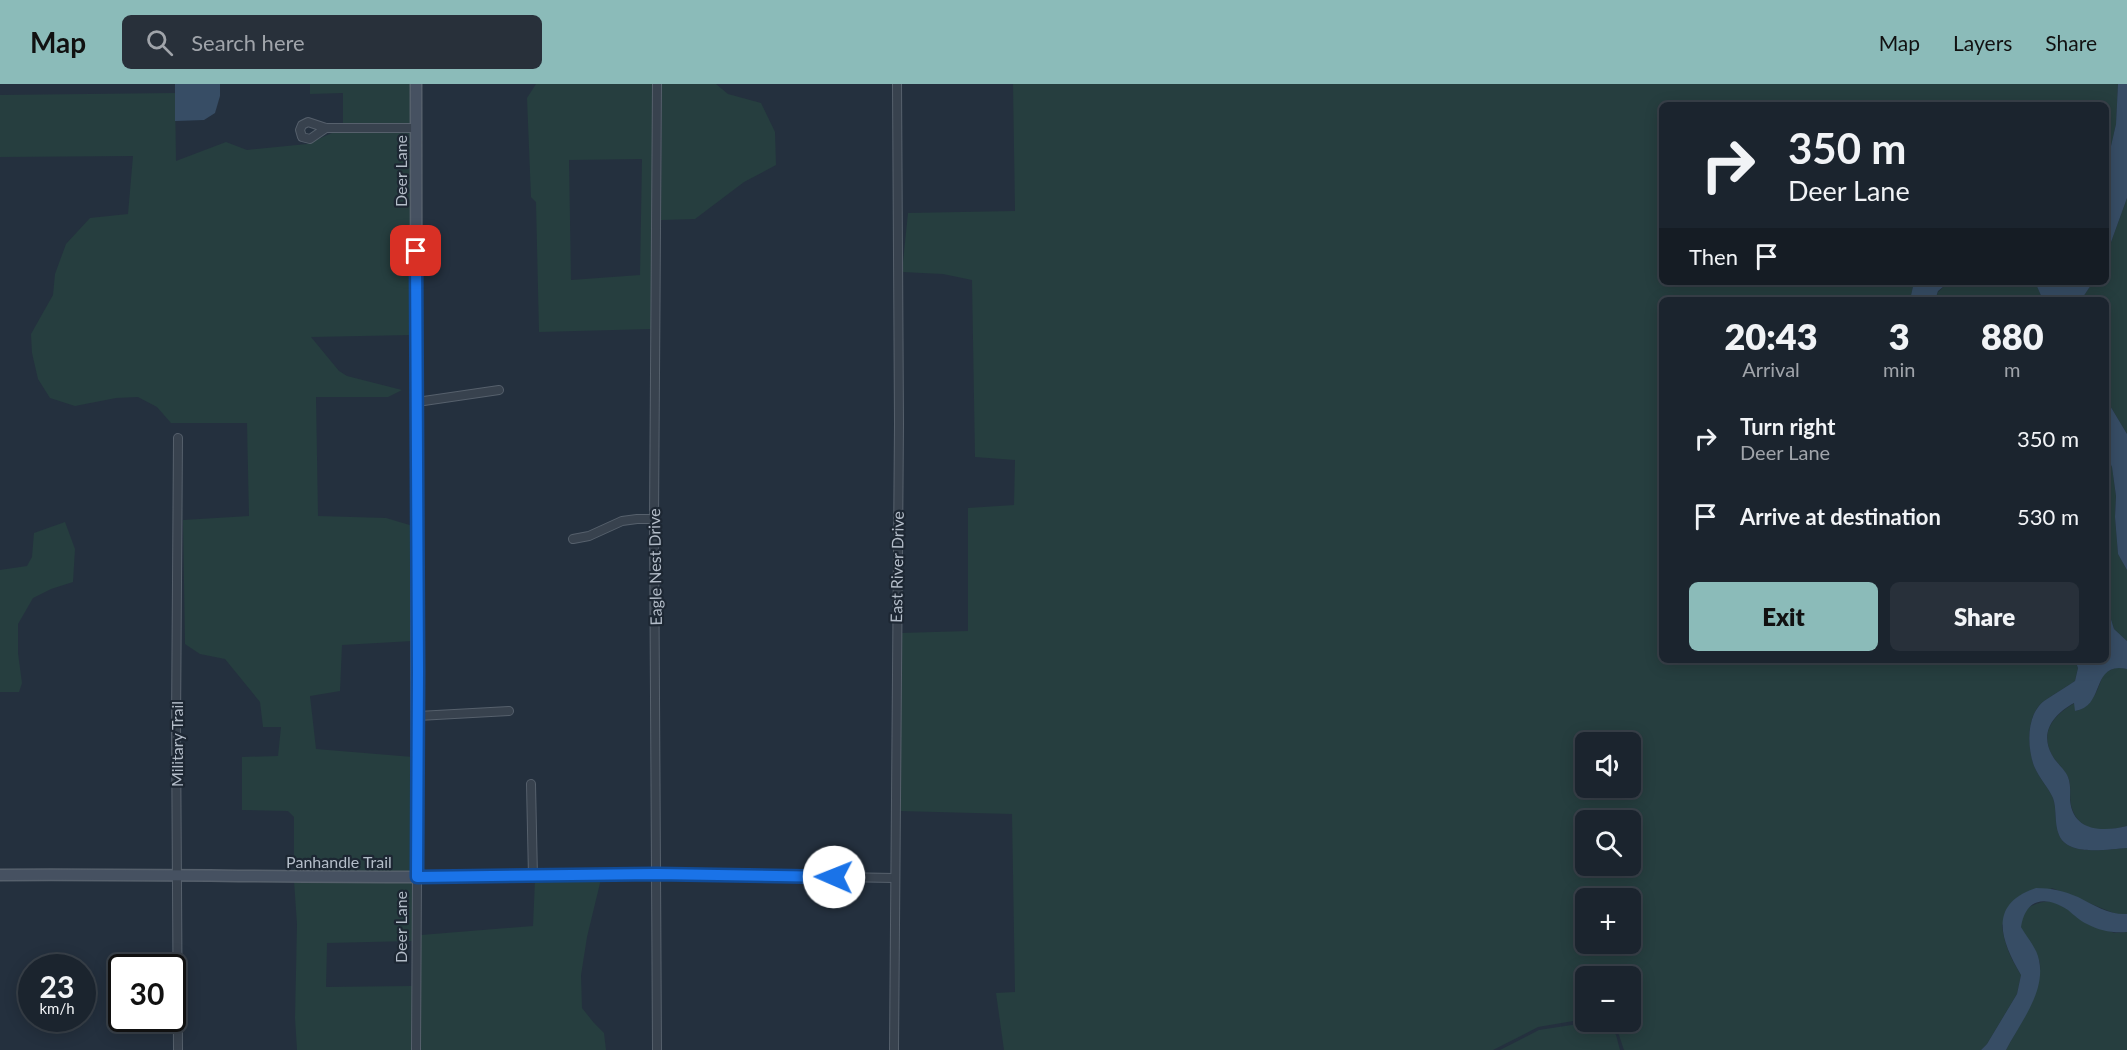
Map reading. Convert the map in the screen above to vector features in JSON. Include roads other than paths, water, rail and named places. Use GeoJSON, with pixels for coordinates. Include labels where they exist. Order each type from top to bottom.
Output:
{"type":"FeatureCollection","features":[{"type":"Feature","properties":{"kind":"street","name":"Deer Lane"},"geometry":{"type":"LineString","coordinates":[[416,84],[417,1050]]}},
{"type":"Feature","properties":{"kind":"street","name":"Eagle Nest Drive"},"geometry":{"type":"LineString","coordinates":[[657,84],[654,519],[657,1050]]}},
{"type":"Feature","properties":{"kind":"street","name":"East River Drive"},"geometry":{"type":"LineString","coordinates":[[894,1050],[899,424],[897,84]]}},
{"type":"Feature","properties":{"kind":"street"},"geometry":{"type":"LineString","coordinates":[[326,128],[416,128]]}},
{"type":"Feature","properties":{"kind":"street"},"geometry":{"type":"LineString","coordinates":[[417,402],[499,390]]}},
{"type":"Feature","properties":{"kind":"street","name":"Military Trail"},"geometry":{"type":"LineString","coordinates":[[178,438],[176,874],[178,1050]]}},
{"type":"Feature","properties":{"kind":"street"},"geometry":{"type":"LineString","coordinates":[[573,539],[589,536],[622,521],[654,519]]}},
{"type":"Feature","properties":{"kind":"street"},"geometry":{"type":"LineString","coordinates":[[418,716],[509,711]]}},
{"type":"Feature","properties":{"kind":"street"},"geometry":{"type":"LineString","coordinates":[[531,784],[533,876]]}},
{"type":"Feature","properties":{"kind":"street","name":"Panhandle Trail"},"geometry":{"type":"LineString","coordinates":[[0,875],[176,874],[263,877],[417,877],[656,874],[895,878]]}},
{"type":"Feature","properties":{"kind":"water"},"geometry":{"type":"Polygon","coordinates":[[[175,84],[220,84],[220,96],[215,113],[204,120],[175,121],[175,84]]]}},
{"type":"Feature","properties":{"kind":"water"},"geometry":{"type":"Polygon","coordinates":[[[2118,84],[2127,84],[2127,198],[2109,248],[2109,155],[2116,124],[2118,84]]]}},
{"type":"Feature","properties":{"kind":"water"},"geometry":{"type":"Polygon","coordinates":[[[1913,285],[1945,285],[1938,291],[1936,297],[1911,297],[1913,285]]]}},
{"type":"Feature","properties":{"kind":"water"},"geometry":{"type":"Polygon","coordinates":[[[2036,285],[2091,285],[2083,297],[2042,297],[2036,285]]]}},
{"type":"Feature","properties":{"kind":"water"},"geometry":{"type":"Polygon","coordinates":[[[2109,404],[2127,434],[2127,570],[2118,554],[2116,496],[2109,460],[2109,404]]]}},
{"type":"Feature","properties":{"kind":"water"},"geometry":{"type":"Polygon","coordinates":[[[2109,613],[2114,629],[2127,641],[2127,669],[2115,668],[2108,672],[2102,678],[2091,702],[2085,708],[2075,711],[2074,703],[2060,713],[2048,731],[2047,739],[2052,755],[2068,777],[2072,811],[2077,818],[2083,824],[2099,829],[2127,826],[2127,848],[2089,850],[2079,849],[2064,842],[2059,835],[2053,798],[2036,770],[2032,758],[2029,741],[2034,714],[2044,701],[2075,681],[2078,668],[2076,663],[2109,663],[2109,613]]]}},
{"type":"Feature","properties":{"kind":"water"},"geometry":{"type":"Polygon","coordinates":[[[2036,888],[2063,892],[2108,911],[2127,914],[2127,932],[2111,932],[2097,928],[2052,902],[2044,901],[2032,905],[2027,910],[2021,927],[2038,956],[2039,984],[2030,1007],[2006,1050],[1981,1050],[1987,1044],[2017,994],[2021,975],[2004,937],[2004,914],[2010,904],[2020,895],[2036,888]]]}}]}
